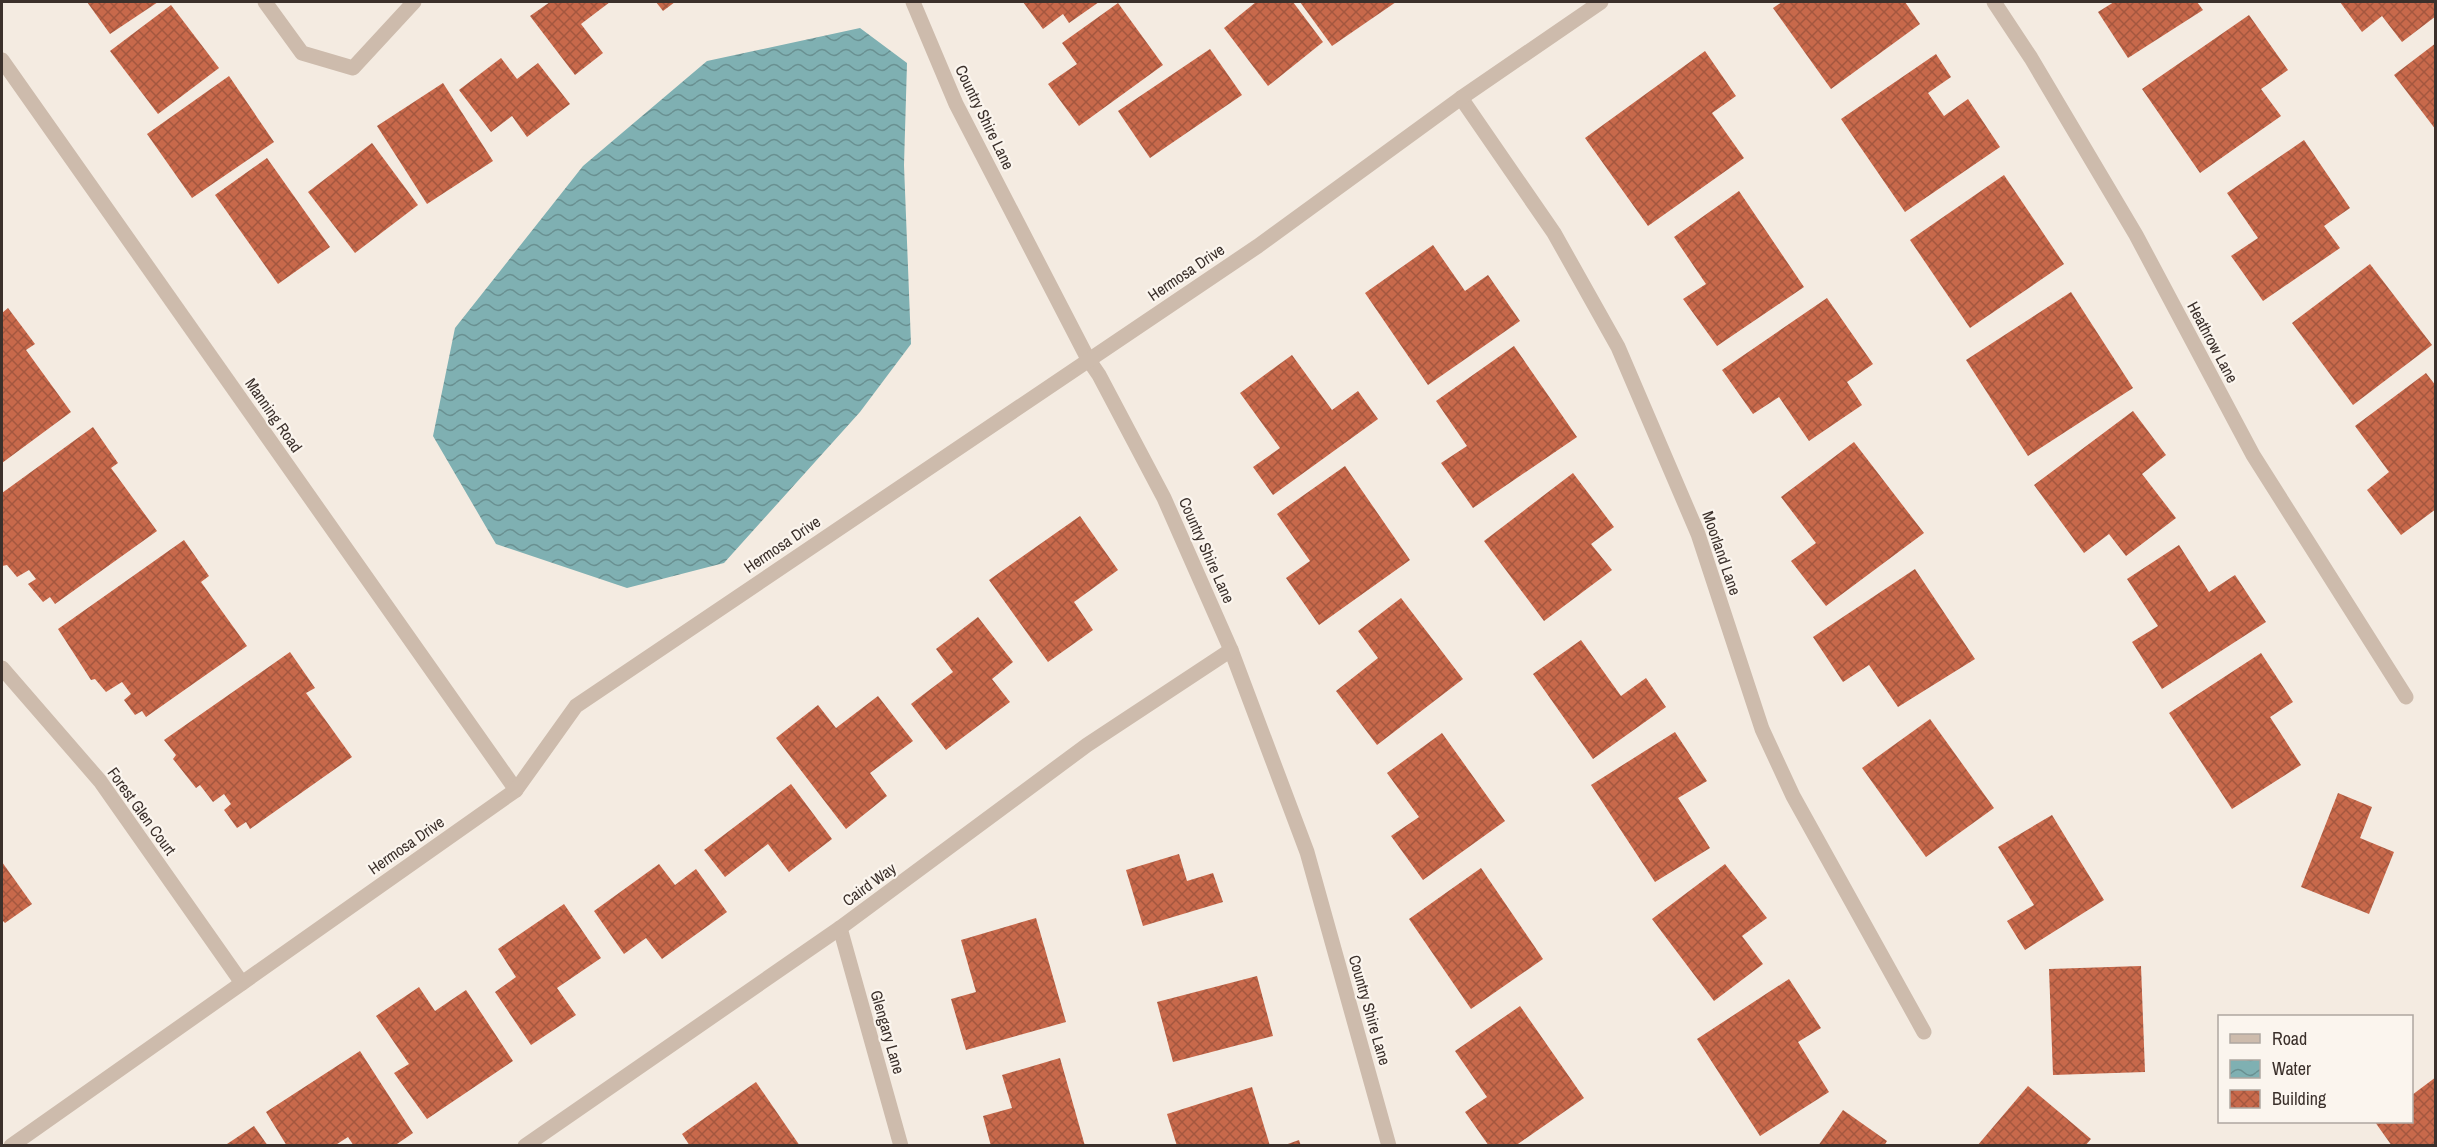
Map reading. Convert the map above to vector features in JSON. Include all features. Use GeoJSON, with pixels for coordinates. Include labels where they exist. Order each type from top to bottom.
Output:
{"type":"FeatureCollection","features":[{"type":"Feature","properties":{"kind":"street"},"geometry":{"type":"LineString","coordinates":[[265,2],[302,53],[353,68],[414,2]]}},
{"type":"Feature","properties":{"kind":"street","name":"Country Shire Lane"},"geometry":{"type":"LineString","coordinates":[[913,2],[956,104],[1088,359],[1099,375],[1164,498],[1231,650],[1307,852],[1389,1146]]}},
{"type":"Feature","properties":{"kind":"street","name":"Hermosa Drive"},"geometry":{"type":"LineString","coordinates":[[11,1146],[516,790],[576,706],[1258,246],[1461,98],[1601,2]]}},
{"type":"Feature","properties":{"kind":"street","name":"Heathrow Lane"},"geometry":{"type":"LineString","coordinates":[[1994,2],[2031,58],[2136,235],[2253,455],[2406,696]]}},
{"type":"Feature","properties":{"kind":"street","name":"Manning Road"},"geometry":{"type":"LineString","coordinates":[[2,60],[516,790]]}},
{"type":"Feature","properties":{"kind":"street","name":"Moorland Lane"},"geometry":{"type":"LineString","coordinates":[[1461,98],[1554,233],[1618,347],[1698,534],[1762,729],[1793,796],[1924,1032]]}},
{"type":"Feature","properties":{"kind":"street","name":"Caird Way"},"geometry":{"type":"LineString","coordinates":[[525,1146],[840,928],[1087,746],[1231,650]]}},
{"type":"Feature","properties":{"kind":"street","name":"Forest Glen Court"},"geometry":{"type":"LineString","coordinates":[[2,668],[100,781],[242,983]]}},
{"type":"Feature","properties":{"kind":"street","name":"Glengary Lane"},"geometry":{"type":"LineString","coordinates":[[840,928],[901,1146]]}},
{"type":"Feature","properties":{"kind":"water"},"geometry":{"type":"Polygon","coordinates":[[[860,28],[907,63],[904,165],[911,344],[860,412],[724,563],[627,588],[496,544],[433,436],[455,328],[583,166],[707,61],[860,28]]]}},
{"type":"Feature","properties":{"kind":"building"},"geometry":{"type":"Polygon","coordinates":[[[87,2],[158,2],[110,34],[87,2]]]}},
{"type":"Feature","properties":{"kind":"building"},"geometry":{"type":"Polygon","coordinates":[[[550,2],[610,2],[581,24],[603,53],[575,75],[530,16],[550,2]]]}},
{"type":"Feature","properties":{"kind":"building"},"geometry":{"type":"Polygon","coordinates":[[[656,2],[675,2],[663,11],[656,2]]]}},
{"type":"Feature","properties":{"kind":"building"},"geometry":{"type":"Polygon","coordinates":[[[1023,2],[1099,2],[1069,23],[1063,14],[1043,29],[1023,2]]]}},
{"type":"Feature","properties":{"kind":"building"},"geometry":{"type":"Polygon","coordinates":[[[1256,2],[1293,2],[1323,42],[1268,86],[1224,28],[1256,2]]]}},
{"type":"Feature","properties":{"kind":"building"},"geometry":{"type":"Polygon","coordinates":[[[1300,2],[1396,2],[1332,46],[1300,2]]]}},
{"type":"Feature","properties":{"kind":"building"},"geometry":{"type":"Polygon","coordinates":[[[1782,2],[1905,2],[1920,24],[1831,89],[1773,8],[1782,2]]]}},
{"type":"Feature","properties":{"kind":"building"},"geometry":{"type":"Polygon","coordinates":[[[2114,2],[2197,2],[2203,10],[2128,58],[2098,12],[2114,2]]]}},
{"type":"Feature","properties":{"kind":"building"},"geometry":{"type":"Polygon","coordinates":[[[2340,2],[2435,2],[2436,16],[2402,42],[2382,16],[2362,32],[2340,2]]]}},
{"type":"Feature","properties":{"kind":"building"},"geometry":{"type":"Polygon","coordinates":[[[1118,3],[1163,65],[1079,126],[1048,84],[1077,64],[1062,43],[1118,3]]]}},
{"type":"Feature","properties":{"kind":"building"},"geometry":{"type":"Polygon","coordinates":[[[171,5],[219,68],[158,114],[110,51],[171,5]]]}},
{"type":"Feature","properties":{"kind":"building"},"geometry":{"type":"Polygon","coordinates":[[[2249,15],[2288,70],[2261,89],[2281,116],[2200,173],[2142,89],[2249,15]]]}},
{"type":"Feature","properties":{"kind":"building"},"geometry":{"type":"Polygon","coordinates":[[[2436,43],[2436,130],[2394,75],[2436,43]]]}},
{"type":"Feature","properties":{"kind":"building"},"geometry":{"type":"Polygon","coordinates":[[[1210,49],[1242,95],[1150,158],[1118,111],[1210,49]]]}},
{"type":"Feature","properties":{"kind":"building"},"geometry":{"type":"Polygon","coordinates":[[[1705,51],[1736,96],[1712,113],[1744,158],[1648,226],[1585,138],[1705,51]]]}},
{"type":"Feature","properties":{"kind":"building"},"geometry":{"type":"Polygon","coordinates":[[[1936,54],[1951,77],[1928,93],[1944,116],[1968,99],[2000,147],[1905,212],[1841,119],[1936,54]]]}},
{"type":"Feature","properties":{"kind":"building"},"geometry":{"type":"Polygon","coordinates":[[[501,58],[517,79],[538,63],[570,104],[527,137],[512,116],[491,132],[459,90],[501,58]]]}},
{"type":"Feature","properties":{"kind":"building"},"geometry":{"type":"Polygon","coordinates":[[[229,76],[274,142],[192,198],[147,134],[229,76]]]}},
{"type":"Feature","properties":{"kind":"building"},"geometry":{"type":"Polygon","coordinates":[[[443,83],[493,161],[427,204],[377,126],[443,83]]]}},
{"type":"Feature","properties":{"kind":"building"},"geometry":{"type":"Polygon","coordinates":[[[2304,140],[2350,208],[2324,226],[2340,248],[2263,301],[2231,256],[2258,238],[2227,193],[2304,140]]]}},
{"type":"Feature","properties":{"kind":"building"},"geometry":{"type":"Polygon","coordinates":[[[372,143],[418,205],[355,253],[308,192],[372,143]]]}},
{"type":"Feature","properties":{"kind":"building"},"geometry":{"type":"Polygon","coordinates":[[[267,158],[330,247],[278,284],[215,195],[267,158]]]}},
{"type":"Feature","properties":{"kind":"building"},"geometry":{"type":"Polygon","coordinates":[[[2004,175],[2064,264],[1970,328],[1910,240],[2004,175]]]}},
{"type":"Feature","properties":{"kind":"building"},"geometry":{"type":"Polygon","coordinates":[[[1739,191],[1804,287],[1717,346],[1683,299],[1706,284],[1674,237],[1739,191]]]}},
{"type":"Feature","properties":{"kind":"building"},"geometry":{"type":"Polygon","coordinates":[[[1433,245],[1465,291],[1488,275],[1520,321],[1428,385],[1365,293],[1433,245]]]}},
{"type":"Feature","properties":{"kind":"building"},"geometry":{"type":"Polygon","coordinates":[[[2370,264],[2432,345],[2353,405],[2292,323],[2370,264]]]}},
{"type":"Feature","properties":{"kind":"building"},"geometry":{"type":"Polygon","coordinates":[[[2071,292],[2133,388],[2028,456],[1966,360],[2071,292]]]}},
{"type":"Feature","properties":{"kind":"building"},"geometry":{"type":"Polygon","coordinates":[[[1827,298],[1873,364],[1847,382],[1862,405],[1809,441],[1779,397],[1753,414],[1722,370],[1827,298]]]}},
{"type":"Feature","properties":{"kind":"building"},"geometry":{"type":"Polygon","coordinates":[[[8,308],[35,344],[26,350],[71,412],[2,463],[2,313],[8,308]]]}},
{"type":"Feature","properties":{"kind":"building"},"geometry":{"type":"Polygon","coordinates":[[[1514,346],[1577,437],[1473,508],[1441,463],[1467,446],[1436,401],[1514,346]]]}},
{"type":"Feature","properties":{"kind":"building"},"geometry":{"type":"Polygon","coordinates":[[[1292,355],[1332,410],[1358,391],[1378,419],[1273,495],[1253,467],[1280,448],[1240,393],[1292,355]]]}},
{"type":"Feature","properties":{"kind":"building"},"geometry":{"type":"Polygon","coordinates":[[[2426,373],[2436,386],[2436,509],[2401,535],[2367,490],[2389,472],[2355,426],[2426,373]]]}},
{"type":"Feature","properties":{"kind":"building"},"geometry":{"type":"Polygon","coordinates":[[[2133,411],[2166,455],[2142,474],[2176,518],[2126,556],[2109,534],[2084,553],[2034,485],[2133,411]]]}},
{"type":"Feature","properties":{"kind":"building"},"geometry":{"type":"Polygon","coordinates":[[[93,427],[118,463],[111,468],[157,531],[55,604],[50,597],[43,602],[28,584],[36,579],[29,570],[17,577],[7,565],[2,566],[2,493],[93,427]]]}},
{"type":"Feature","properties":{"kind":"building"},"geometry":{"type":"Polygon","coordinates":[[[1854,442],[1924,533],[1826,606],[1791,561],[1816,543],[1781,497],[1854,442]]]}},
{"type":"Feature","properties":{"kind":"building"},"geometry":{"type":"Polygon","coordinates":[[[1345,466],[1410,560],[1319,625],[1286,578],[1310,561],[1277,514],[1345,466]]]}},
{"type":"Feature","properties":{"kind":"building"},"geometry":{"type":"Polygon","coordinates":[[[1573,473],[1614,527],[1591,544],[1612,570],[1544,621],[1484,541],[1573,473]]]}},
{"type":"Feature","properties":{"kind":"building"},"geometry":{"type":"Polygon","coordinates":[[[1080,516],[1118,570],[1074,602],[1093,630],[1048,662],[989,580],[1080,516]]]}},
{"type":"Feature","properties":{"kind":"building"},"geometry":{"type":"Polygon","coordinates":[[[184,540],[209,576],[201,582],[247,646],[146,717],[142,711],[135,715],[124,700],[131,694],[122,682],[106,692],[95,679],[91,680],[58,629],[184,540]]]}},
{"type":"Feature","properties":{"kind":"building"},"geometry":{"type":"Polygon","coordinates":[[[2179,545],[2209,592],[2235,575],[2266,622],[2162,689],[2132,642],[2158,626],[2127,579],[2179,545]]]}},
{"type":"Feature","properties":{"kind":"building"},"geometry":{"type":"Polygon","coordinates":[[[1915,569],[1975,659],[1898,707],[1869,665],[1843,682],[1813,637],[1915,569]]]}},
{"type":"Feature","properties":{"kind":"building"},"geometry":{"type":"Polygon","coordinates":[[[1401,598],[1463,679],[1377,745],[1336,691],[1378,658],[1358,631],[1401,598]]]}},
{"type":"Feature","properties":{"kind":"building"},"geometry":{"type":"Polygon","coordinates":[[[978,617],[1013,662],[992,679],[1010,702],[946,750],[911,704],[953,672],[936,649],[978,617]]]}},
{"type":"Feature","properties":{"kind":"building"},"geometry":{"type":"Polygon","coordinates":[[[1581,640],[1621,696],[1646,678],[1666,707],[1593,759],[1533,674],[1581,640]]]}},
{"type":"Feature","properties":{"kind":"building"},"geometry":{"type":"Polygon","coordinates":[[[290,652],[315,688],[306,693],[352,757],[250,829],[246,822],[237,828],[224,810],[231,804],[224,794],[213,802],[200,785],[196,788],[173,759],[176,755],[164,740],[290,652]]]}},
{"type":"Feature","properties":{"kind":"building"},"geometry":{"type":"Polygon","coordinates":[[[2261,653],[2293,702],[2270,717],[2301,765],[2232,809],[2169,713],[2261,653]]]}},
{"type":"Feature","properties":{"kind":"building"},"geometry":{"type":"Polygon","coordinates":[[[878,696],[913,741],[870,773],[887,796],[846,829],[776,738],[818,705],[836,728],[878,696]]]}},
{"type":"Feature","properties":{"kind":"building"},"geometry":{"type":"Polygon","coordinates":[[[1930,719],[1994,808],[1926,857],[1862,768],[1930,719]]]}},
{"type":"Feature","properties":{"kind":"building"},"geometry":{"type":"Polygon","coordinates":[[[1675,732],[1707,781],[1678,798],[1710,848],[1655,882],[1591,785],[1675,732]]]}},
{"type":"Feature","properties":{"kind":"building"},"geometry":{"type":"Polygon","coordinates":[[[1442,733],[1505,821],[1423,880],[1391,836],[1419,817],[1387,773],[1442,733]]]}},
{"type":"Feature","properties":{"kind":"building"},"geometry":{"type":"Polygon","coordinates":[[[791,784],[832,839],[789,872],[768,844],[725,877],[704,850],[791,784]]]}},
{"type":"Feature","properties":{"kind":"building"},"geometry":{"type":"Polygon","coordinates":[[[2338,793],[2372,807],[2360,838],[2394,852],[2369,914],[2301,887],[2338,793]]]}},
{"type":"Feature","properties":{"kind":"building"},"geometry":{"type":"Polygon","coordinates":[[[2052,815],[2104,900],[2025,950],[2007,921],[2034,905],[1998,847],[2052,815]]]}},
{"type":"Feature","properties":{"kind":"building"},"geometry":{"type":"Polygon","coordinates":[[[1179,854],[1187,881],[1213,873],[1223,902],[1143,926],[1126,870],[1179,854]]]}},
{"type":"Feature","properties":{"kind":"building"},"geometry":{"type":"Polygon","coordinates":[[[2,862],[32,904],[5,923],[2,920],[2,862]]]}},
{"type":"Feature","properties":{"kind":"building"},"geometry":{"type":"Polygon","coordinates":[[[659,864],[675,885],[696,869],[727,912],[662,959],[646,938],[624,954],[594,911],[659,864]]]}},
{"type":"Feature","properties":{"kind":"building"},"geometry":{"type":"Polygon","coordinates":[[[1725,864],[1767,918],[1742,936],[1763,964],[1714,1001],[1652,919],[1725,864]]]}},
{"type":"Feature","properties":{"kind":"building"},"geometry":{"type":"Polygon","coordinates":[[[1481,868],[1543,959],[1471,1009],[1409,919],[1481,868]]]}},
{"type":"Feature","properties":{"kind":"building"},"geometry":{"type":"Polygon","coordinates":[[[564,904],[601,958],[557,988],[576,1015],[531,1045],[495,992],[516,977],[498,949],[564,904]]]}},
{"type":"Feature","properties":{"kind":"building"},"geometry":{"type":"Polygon","coordinates":[[[1036,918],[1066,1022],[966,1050],[951,999],[976,992],[961,940],[1036,918]]]}},
{"type":"Feature","properties":{"kind":"building"},"geometry":{"type":"Polygon","coordinates":[[[2141,966],[2145,1072],[2053,1075],[2049,969],[2141,966]]]}},
{"type":"Feature","properties":{"kind":"building"},"geometry":{"type":"Polygon","coordinates":[[[1257,976],[1273,1036],[1173,1062],[1157,1002],[1257,976]]]}},
{"type":"Feature","properties":{"kind":"building"},"geometry":{"type":"Polygon","coordinates":[[[1789,979],[1821,1028],[1798,1042],[1829,1092],[1760,1136],[1697,1039],[1789,979]]]}},
{"type":"Feature","properties":{"kind":"building"},"geometry":{"type":"Polygon","coordinates":[[[419,987],[435,1011],[466,990],[513,1061],[427,1119],[394,1073],[409,1064],[376,1016],[419,987]]]}},
{"type":"Feature","properties":{"kind":"building"},"geometry":{"type":"Polygon","coordinates":[[[1520,1006],[1584,1098],[1515,1146],[1489,1146],[1465,1112],[1487,1097],[1455,1051],[1520,1006]]]}},
{"type":"Feature","properties":{"kind":"building"},"geometry":{"type":"Polygon","coordinates":[[[360,1051],[413,1133],[394,1146],[354,1146],[348,1137],[334,1146],[287,1146],[266,1112],[360,1051]]]}},
{"type":"Feature","properties":{"kind":"building"},"geometry":{"type":"Polygon","coordinates":[[[1060,1058],[1085,1146],[991,1146],[983,1116],[1012,1108],[1002,1075],[1060,1058]]]}},
{"type":"Feature","properties":{"kind":"building"},"geometry":{"type":"Polygon","coordinates":[[[2436,1077],[2436,1146],[2392,1146],[2376,1123],[2413,1123],[2413,1094],[2436,1077]]]}},
{"type":"Feature","properties":{"kind":"building"},"geometry":{"type":"Polygon","coordinates":[[[756,1082],[800,1146],[690,1146],[682,1134],[756,1082]]]}},
{"type":"Feature","properties":{"kind":"building"},"geometry":{"type":"Polygon","coordinates":[[[2028,1086],[2091,1139],[2085,1146],[1977,1146],[2028,1086]]]}},
{"type":"Feature","properties":{"kind":"building"},"geometry":{"type":"Polygon","coordinates":[[[1252,1087],[1270,1146],[1177,1146],[1167,1114],[1252,1087]]]}},
{"type":"Feature","properties":{"kind":"building"},"geometry":{"type":"Polygon","coordinates":[[[1843,1110],[1887,1141],[1884,1146],[1818,1146],[1843,1110]]]}},
{"type":"Feature","properties":{"kind":"building"},"geometry":{"type":"Polygon","coordinates":[[[254,1126],[268,1146],[224,1146],[254,1126]]]}},
{"type":"Feature","properties":{"kind":"building"},"geometry":{"type":"Polygon","coordinates":[[[1299,1140],[1301,1146],[1285,1146],[1285,1145],[1299,1140]]]}}]}
